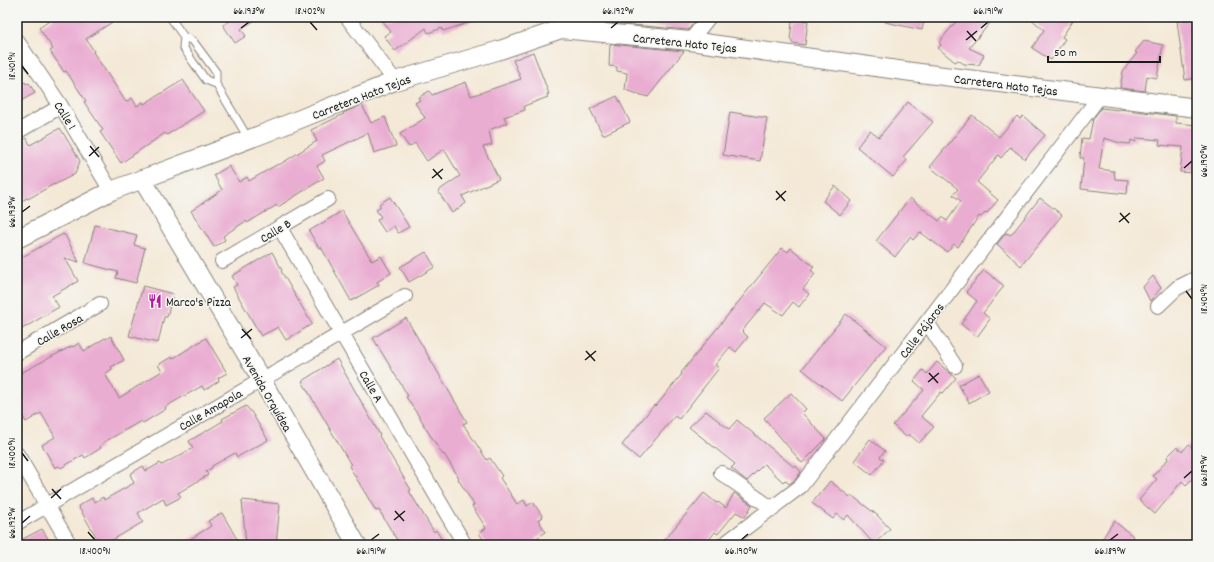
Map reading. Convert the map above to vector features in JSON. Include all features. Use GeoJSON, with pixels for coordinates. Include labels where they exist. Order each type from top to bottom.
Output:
{"type":"FeatureCollection","features":[{"type":"Feature","properties":{"kind":"street"},"geometry":{"type":"LineString","coordinates":[[347,17],[395,81]]}},
{"type":"Feature","properties":{"kind":"street"},"geometry":{"type":"LineString","coordinates":[[690,41],[709,17]]}},
{"type":"Feature","properties":{"kind":"street","name":"Carretera Hato Tejas"},"geometry":{"type":"LineString","coordinates":[[17,239],[112,191],[395,81],[500,50],[561,29],[690,41],[1197,108]]}},
{"type":"Feature","properties":{"kind":"street","name":"Calle 1"},"geometry":{"type":"LineString","coordinates":[[17,42],[61,106],[112,191]]}},
{"type":"Feature","properties":{"kind":"street","name":"Calle Pájaros"},"geometry":{"type":"LineString","coordinates":[[723,545],[801,486],[1100,96]]}},
{"type":"Feature","properties":{"kind":"street"},"geometry":{"type":"LineString","coordinates":[[17,132],[61,106]]}},
{"type":"Feature","properties":{"kind":"street","name":"Avenida Orquídea"},"geometry":{"type":"LineString","coordinates":[[142,179],[261,379],[357,545]]}},
{"type":"Feature","properties":{"kind":"street","name":"Calle B"},"geometry":{"type":"LineString","coordinates":[[222,261],[280,228],[328,198]]}},
{"type":"Feature","properties":{"kind":"street","name":"Calle A"},"geometry":{"type":"LineString","coordinates":[[280,228],[465,545]]}},
{"type":"Feature","properties":{"kind":"street"},"geometry":{"type":"LineString","coordinates":[[1158,306],[1178,288],[1197,278]]}},
{"type":"Feature","properties":{"kind":"street","name":"Calle Amapola"},"geometry":{"type":"LineString","coordinates":[[17,523],[405,296]]}},
{"type":"Feature","properties":{"kind":"street","name":"Calle Rosa"},"geometry":{"type":"LineString","coordinates":[[17,353],[100,304]]}},
{"type":"Feature","properties":{"kind":"street"},"geometry":{"type":"LineString","coordinates":[[927,322],[955,366]]}},
{"type":"Feature","properties":{"kind":"street"},"geometry":{"type":"LineString","coordinates":[[17,454],[70,545]]}},
{"type":"Feature","properties":{"kind":"street"},"geometry":{"type":"LineString","coordinates":[[721,473],[773,508]]}},
{"type":"Feature","properties":{"kind":"lane"},"geometry":{"type":"LineString","coordinates":[[170,17],[184,37],[193,40],[216,72],[216,84],[249,139]]}},
{"type":"Feature","properties":{"kind":"lane"},"geometry":{"type":"LineString","coordinates":[[184,37],[183,47],[193,62],[206,80],[216,84]]}},
{"type":"Feature","properties":{"kind":"building"},"geometry":{"type":"Polygon","coordinates":[[[55,17],[120,17],[86,39],[126,102],[132,98],[137,106],[143,102],[144,104],[183,80],[204,111],[167,135],[165,133],[121,163],[100,132],[103,130],[84,102],[86,101],[66,71],[64,72],[50,51],[53,49],[39,28],[55,17]]]}},
{"type":"Feature","properties":{"kind":"building"},"geometry":{"type":"Polygon","coordinates":[[[236,17],[260,17],[241,29],[246,36],[235,43],[223,25],[236,17]]]}},
{"type":"Feature","properties":{"kind":"building"},"geometry":{"type":"Polygon","coordinates":[[[380,17],[479,17],[480,19],[443,31],[442,28],[428,33],[426,28],[395,51],[384,36],[391,32],[380,17]]]}},
{"type":"Feature","properties":{"kind":"building"},"geometry":{"type":"Polygon","coordinates":[[[612,17],[698,17],[688,30],[611,23],[612,17]]]}},
{"type":"Feature","properties":{"kind":"building"},"geometry":{"type":"Polygon","coordinates":[[[886,17],[925,17],[922,30],[885,22],[886,17]]]}},
{"type":"Feature","properties":{"kind":"building"},"geometry":{"type":"Polygon","coordinates":[[[960,17],[995,17],[969,48],[984,55],[979,65],[964,64],[958,60],[955,62],[938,48],[941,45],[939,42],[960,17]]]}},
{"type":"Feature","properties":{"kind":"building"},"geometry":{"type":"Polygon","coordinates":[[[1029,17],[1075,17],[1062,37],[1065,39],[1051,60],[1032,48],[1044,30],[1029,17]]]}},
{"type":"Feature","properties":{"kind":"building"},"geometry":{"type":"Polygon","coordinates":[[[1197,18],[1197,78],[1185,80],[1177,21],[1197,18]]]}},
{"type":"Feature","properties":{"kind":"building"},"geometry":{"type":"Polygon","coordinates":[[[794,19],[808,21],[805,45],[792,43],[792,40],[790,40],[792,22],[794,22],[794,19]]]}},
{"type":"Feature","properties":{"kind":"building"},"geometry":{"type":"Polygon","coordinates":[[[1144,41],[1163,45],[1157,78],[1147,76],[1145,91],[1120,88],[1123,71],[1144,41]]]}},
{"type":"Feature","properties":{"kind":"building"},"geometry":{"type":"Polygon","coordinates":[[[610,44],[684,51],[648,97],[625,90],[627,73],[617,71],[617,67],[609,66],[610,44]]]}},
{"type":"Feature","properties":{"kind":"building"},"geometry":{"type":"Polygon","coordinates":[[[533,52],[549,94],[547,94],[548,97],[524,106],[525,110],[504,117],[507,123],[489,130],[492,145],[483,147],[499,179],[462,196],[466,203],[452,213],[438,191],[460,176],[444,149],[427,161],[415,143],[409,147],[400,134],[425,118],[415,103],[420,100],[418,98],[429,91],[432,95],[466,82],[471,96],[521,79],[513,60],[533,52]]]}},
{"type":"Feature","properties":{"kind":"building"},"geometry":{"type":"Polygon","coordinates":[[[25,82],[26,84],[29,83],[35,93],[17,103],[17,86],[25,82]]]}},
{"type":"Feature","properties":{"kind":"building"},"geometry":{"type":"Polygon","coordinates":[[[617,96],[630,122],[603,135],[590,109],[617,96]]]}},
{"type":"Feature","properties":{"kind":"building"},"geometry":{"type":"Polygon","coordinates":[[[908,102],[933,122],[903,157],[907,160],[893,177],[857,147],[870,130],[879,137],[908,102]]]}},
{"type":"Feature","properties":{"kind":"building"},"geometry":{"type":"Polygon","coordinates":[[[362,105],[371,123],[385,117],[396,146],[374,153],[368,133],[322,155],[325,161],[317,166],[324,178],[278,207],[277,205],[247,223],[246,221],[223,236],[225,240],[214,247],[191,211],[222,190],[214,175],[229,166],[239,182],[247,177],[249,181],[278,164],[279,165],[317,141],[311,130],[362,105]]]}},
{"type":"Feature","properties":{"kind":"building"},"geometry":{"type":"Polygon","coordinates":[[[1101,108],[1176,116],[1176,123],[1197,125],[1196,173],[1180,172],[1183,147],[1159,145],[1160,140],[1137,138],[1136,142],[1131,140],[1130,144],[1120,143],[1104,138],[1099,169],[1114,171],[1115,179],[1128,180],[1127,194],[1081,189],[1084,158],[1080,158],[1082,138],[1089,139],[1093,119],[1101,108]]]}},
{"type":"Feature","properties":{"kind":"building"},"geometry":{"type":"Polygon","coordinates":[[[730,112],[767,118],[760,161],[723,155],[730,112]]]}},
{"type":"Feature","properties":{"kind":"building"},"geometry":{"type":"Polygon","coordinates":[[[972,115],[999,137],[1017,116],[1020,119],[1023,116],[1045,135],[1025,159],[1010,147],[1001,158],[998,155],[977,182],[998,200],[987,213],[986,212],[981,217],[979,216],[958,247],[954,244],[947,252],[920,232],[913,240],[910,237],[895,257],[876,241],[910,198],[939,221],[942,217],[947,221],[961,201],[953,195],[958,189],[930,167],[972,115]]]}},
{"type":"Feature","properties":{"kind":"building"},"geometry":{"type":"Polygon","coordinates":[[[60,128],[80,161],[75,174],[17,204],[17,143],[27,138],[30,145],[60,128]]]}},
{"type":"Feature","properties":{"kind":"building"},"geometry":{"type":"Polygon","coordinates":[[[835,186],[851,201],[840,215],[823,201],[835,186]]]}},
{"type":"Feature","properties":{"kind":"building"},"geometry":{"type":"Polygon","coordinates":[[[390,197],[409,227],[398,233],[394,226],[385,232],[377,220],[381,217],[376,210],[381,207],[379,204],[390,197]]]}},
{"type":"Feature","properties":{"kind":"building"},"geometry":{"type":"Polygon","coordinates":[[[1040,198],[1062,215],[1021,266],[997,244],[1006,233],[1011,235],[1040,198]]]}},
{"type":"Feature","properties":{"kind":"building"},"geometry":{"type":"Polygon","coordinates":[[[342,211],[372,261],[381,256],[391,273],[377,282],[379,285],[351,301],[321,247],[319,248],[309,231],[342,211]]]}},
{"type":"Feature","properties":{"kind":"building"},"geometry":{"type":"Polygon","coordinates":[[[95,225],[137,235],[134,245],[145,248],[136,283],[116,278],[118,272],[85,263],[95,225]]]}},
{"type":"Feature","properties":{"kind":"building"},"geometry":{"type":"Polygon","coordinates":[[[63,234],[65,235],[79,262],[65,258],[78,281],[52,296],[59,307],[17,332],[17,260],[63,234]]]}},
{"type":"Feature","properties":{"kind":"building"},"geometry":{"type":"Polygon","coordinates":[[[782,248],[788,252],[791,248],[814,267],[811,270],[815,274],[803,289],[809,294],[799,307],[793,302],[783,315],[765,303],[742,331],[748,337],[736,352],[730,347],[715,365],[719,368],[679,419],[675,416],[639,459],[622,445],[654,405],[656,406],[682,374],[681,373],[782,248]]]}},
{"type":"Feature","properties":{"kind":"building"},"geometry":{"type":"Polygon","coordinates":[[[272,252],[282,270],[281,271],[312,324],[286,340],[278,327],[261,336],[233,287],[237,285],[232,276],[272,252]]]}},
{"type":"Feature","properties":{"kind":"building"},"geometry":{"type":"Polygon","coordinates":[[[426,252],[435,267],[409,282],[400,267],[426,252]]]}},
{"type":"Feature","properties":{"kind":"building"},"geometry":{"type":"Polygon","coordinates":[[[984,270],[1004,286],[983,313],[990,319],[977,337],[961,324],[977,301],[966,292],[984,270]]]}},
{"type":"Feature","properties":{"kind":"building"},"geometry":{"type":"Polygon","coordinates":[[[1153,276],[1161,288],[1150,301],[1143,287],[1153,276]]]}},
{"type":"Feature","properties":{"kind":"building"},"geometry":{"type":"Polygon","coordinates":[[[143,286],[173,294],[167,317],[164,317],[158,343],[129,336],[143,286]]]}},
{"type":"Feature","properties":{"kind":"building"},"geometry":{"type":"Polygon","coordinates":[[[846,314],[886,346],[842,401],[802,369],[846,314]]]}},
{"type":"Feature","properties":{"kind":"building"},"geometry":{"type":"Polygon","coordinates":[[[406,318],[467,422],[463,424],[487,460],[490,458],[502,476],[500,478],[517,504],[524,500],[527,506],[533,502],[543,517],[538,520],[546,532],[535,539],[539,545],[487,545],[479,533],[486,528],[472,506],[474,505],[444,454],[443,455],[406,397],[408,396],[373,338],[406,318]]]}},
{"type":"Feature","properties":{"kind":"building"},"geometry":{"type":"Polygon","coordinates":[[[111,336],[124,360],[111,367],[112,369],[105,374],[119,398],[162,371],[158,365],[171,357],[172,359],[206,338],[227,373],[218,378],[219,381],[204,390],[202,386],[165,407],[166,409],[143,423],[141,421],[106,441],[100,446],[101,448],[85,458],[83,455],[61,468],[59,466],[55,468],[42,445],[55,437],[41,413],[26,422],[21,414],[17,417],[17,375],[79,343],[84,351],[111,336]]]}},
{"type":"Feature","properties":{"kind":"building"},"geometry":{"type":"Polygon","coordinates":[[[337,359],[380,435],[379,436],[411,490],[409,491],[434,532],[436,530],[445,545],[400,545],[379,510],[376,511],[349,466],[351,465],[302,381],[337,359]]]}},
{"type":"Feature","properties":{"kind":"building"},"geometry":{"type":"Polygon","coordinates":[[[937,362],[956,378],[943,393],[941,392],[921,416],[934,427],[919,443],[909,434],[906,437],[893,425],[924,390],[914,381],[923,370],[927,374],[937,362]]]}},
{"type":"Feature","properties":{"kind":"building"},"geometry":{"type":"Polygon","coordinates":[[[979,374],[989,391],[969,403],[959,385],[979,374]]]}},
{"type":"Feature","properties":{"kind":"building"},"geometry":{"type":"Polygon","coordinates":[[[791,393],[806,409],[802,413],[826,439],[802,463],[764,418],[791,393]]]}},
{"type":"Feature","properties":{"kind":"building"},"geometry":{"type":"Polygon","coordinates":[[[246,406],[252,413],[268,440],[237,457],[235,453],[212,466],[212,468],[206,471],[208,475],[178,493],[181,497],[166,505],[163,498],[138,513],[143,522],[104,545],[101,545],[78,506],[92,498],[95,502],[103,497],[104,500],[134,483],[130,474],[143,466],[146,471],[160,463],[162,465],[193,448],[189,441],[223,421],[222,419],[246,406]]]}},
{"type":"Feature","properties":{"kind":"building"},"geometry":{"type":"Polygon","coordinates":[[[706,411],[729,429],[737,420],[794,467],[796,466],[801,472],[795,480],[789,484],[785,480],[783,482],[764,464],[747,481],[731,468],[735,464],[689,427],[706,411]]]}},
{"type":"Feature","properties":{"kind":"building"},"geometry":{"type":"Polygon","coordinates":[[[870,439],[885,451],[880,457],[884,460],[872,475],[854,461],[870,439]]]}},
{"type":"Feature","properties":{"kind":"building"},"geometry":{"type":"Polygon","coordinates":[[[1189,444],[1197,452],[1197,474],[1186,485],[1182,481],[1155,514],[1139,500],[1157,479],[1153,476],[1168,459],[1167,457],[1177,447],[1182,452],[1189,444]]]}},
{"type":"Feature","properties":{"kind":"building"},"geometry":{"type":"Polygon","coordinates":[[[830,481],[850,497],[851,495],[877,515],[890,529],[874,544],[848,515],[844,520],[837,514],[833,519],[812,503],[830,481]]]}},
{"type":"Feature","properties":{"kind":"building"},"geometry":{"type":"Polygon","coordinates":[[[704,493],[715,502],[718,502],[726,508],[734,493],[752,505],[745,517],[736,512],[718,534],[715,532],[705,545],[660,545],[704,493]]]}},
{"type":"Feature","properties":{"kind":"building"},"geometry":{"type":"Polygon","coordinates":[[[242,500],[280,504],[276,545],[246,545],[242,500]]]}},
{"type":"Feature","properties":{"kind":"building"},"geometry":{"type":"Polygon","coordinates":[[[222,513],[238,541],[230,545],[181,545],[211,526],[208,521],[222,513]]]}},
{"type":"Feature","properties":{"kind":"building"},"geometry":{"type":"Polygon","coordinates":[[[1114,521],[1133,536],[1125,545],[1110,545],[1102,539],[1114,521]]]}},
{"type":"Feature","properties":{"kind":"building"},"geometry":{"type":"Polygon","coordinates":[[[42,529],[52,545],[17,545],[17,542],[42,529]]]}},
{"type":"Feature","properties":{"kind":"place","name":"Marco's Pizza"},"geometry":{"type":"Point","coordinates":[155,301]}}]}
